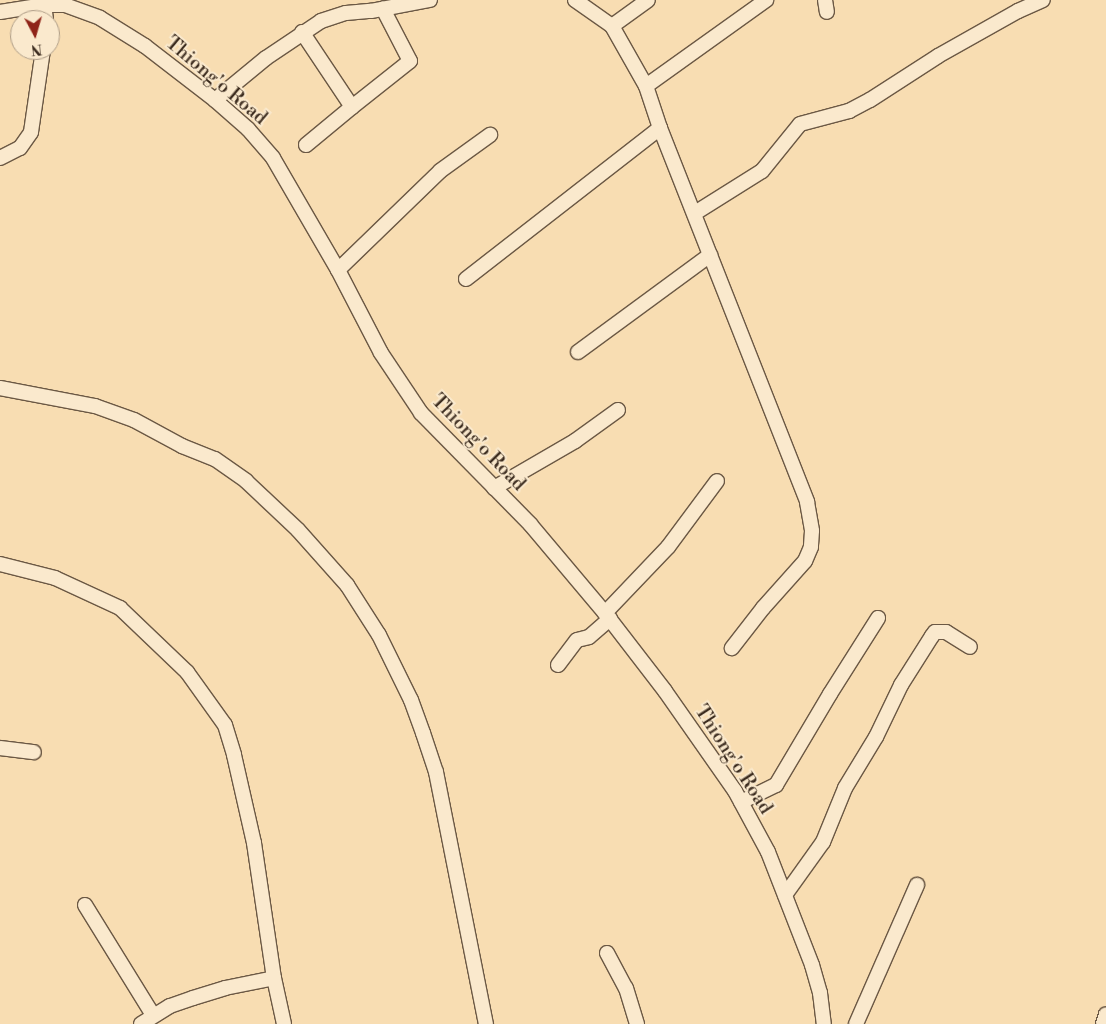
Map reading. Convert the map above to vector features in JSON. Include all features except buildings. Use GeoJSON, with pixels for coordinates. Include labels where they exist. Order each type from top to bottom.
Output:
{"type":"FeatureCollection","features":[{"type":"Feature","properties":{"kind":"street"},"geometry":{"type":"LineString","coordinates":[[215,100],[302,32],[321,21],[346,13],[383,9],[430,0]]}},
{"type":"Feature","properties":{"kind":"street"},"geometry":{"type":"LineString","coordinates":[[575,0],[612,26],[646,86],[660,128],[807,502],[812,531],[811,547],[805,561],[732,648]]}},
{"type":"Feature","properties":{"kind":"street"},"geometry":{"type":"LineString","coordinates":[[612,26],[648,0]]}},
{"type":"Feature","properties":{"kind":"street"},"geometry":{"type":"LineString","coordinates":[[646,86],[766,0]]}},
{"type":"Feature","properties":{"kind":"street"},"geometry":{"type":"LineString","coordinates":[[695,213],[762,172],[800,124],[850,111],[938,56],[1018,11],[1043,0]]}},
{"type":"Feature","properties":{"kind":"street","name":"Thiong'o Road"},"geometry":{"type":"LineString","coordinates":[[0,12],[66,2],[100,18],[145,46],[215,100],[248,129],[273,158],[338,270],[381,353],[420,413],[530,524],[608,616],[705,746],[741,802],[768,852],[815,974],[820,993],[824,1024]]}},
{"type":"Feature","properties":{"kind":"street"},"geometry":{"type":"LineString","coordinates":[[44,5],[45,10]]}},
{"type":"Feature","properties":{"kind":"street"},"geometry":{"type":"LineString","coordinates":[[306,144],[410,61],[383,9]]}},
{"type":"Feature","properties":{"kind":"street"},"geometry":{"type":"LineString","coordinates":[[302,32],[352,107]]}},
{"type":"Feature","properties":{"kind":"street"},"geometry":{"type":"LineString","coordinates":[[0,158],[20,148],[31,132],[42,60]]}},
{"type":"Feature","properties":{"kind":"street"},"geometry":{"type":"LineString","coordinates":[[466,279],[660,128]]}},
{"type":"Feature","properties":{"kind":"street"},"geometry":{"type":"LineString","coordinates":[[338,270],[440,171],[490,135]]}},
{"type":"Feature","properties":{"kind":"street"},"geometry":{"type":"LineString","coordinates":[[578,352],[710,255]]}},
{"type":"Feature","properties":{"kind":"street"},"geometry":{"type":"LineString","coordinates":[[0,388],[95,406],[134,420],[182,446],[215,459],[246,481],[298,530],[347,585],[382,642],[411,700],[436,772],[486,1024]]}},
{"type":"Feature","properties":{"kind":"street"},"geometry":{"type":"LineString","coordinates":[[494,488],[575,441],[618,410]]}},
{"type":"Feature","properties":{"kind":"street"},"geometry":{"type":"LineString","coordinates":[[558,665],[577,640],[589,637],[668,547],[717,481]]}},
{"type":"Feature","properties":{"kind":"street"},"geometry":{"type":"LineString","coordinates":[[0,564],[55,578],[120,608],[187,672],[225,725],[234,755],[254,843],[274,978],[284,1024]]}},
{"type":"Feature","properties":{"kind":"street"},"geometry":{"type":"LineString","coordinates":[[741,802],[776,785],[878,618]]}},
{"type":"Feature","properties":{"kind":"street"},"geometry":{"type":"LineString","coordinates":[[785,895],[823,842],[845,788],[876,737],[902,685],[932,636],[935,632],[946,632],[970,647]]}},
{"type":"Feature","properties":{"kind":"street"},"geometry":{"type":"LineString","coordinates":[[0,748],[34,752]]}},
{"type":"Feature","properties":{"kind":"street"},"geometry":{"type":"LineString","coordinates":[[856,1024],[916,885]]}},
{"type":"Feature","properties":{"kind":"street"},"geometry":{"type":"LineString","coordinates":[[84,905],[152,1015]]}},
{"type":"Feature","properties":{"kind":"street"},"geometry":{"type":"LineString","coordinates":[[608,953],[626,988],[637,1024]]}},
{"type":"Feature","properties":{"kind":"street"},"geometry":{"type":"LineString","coordinates":[[141,1024],[152,1015],[170,1006],[226,988],[274,978]]}},
{"type":"Feature","properties":{"kind":"street"},"geometry":{"type":"LineString","coordinates":[[1103,1024],[1106,1014]]}}]}
